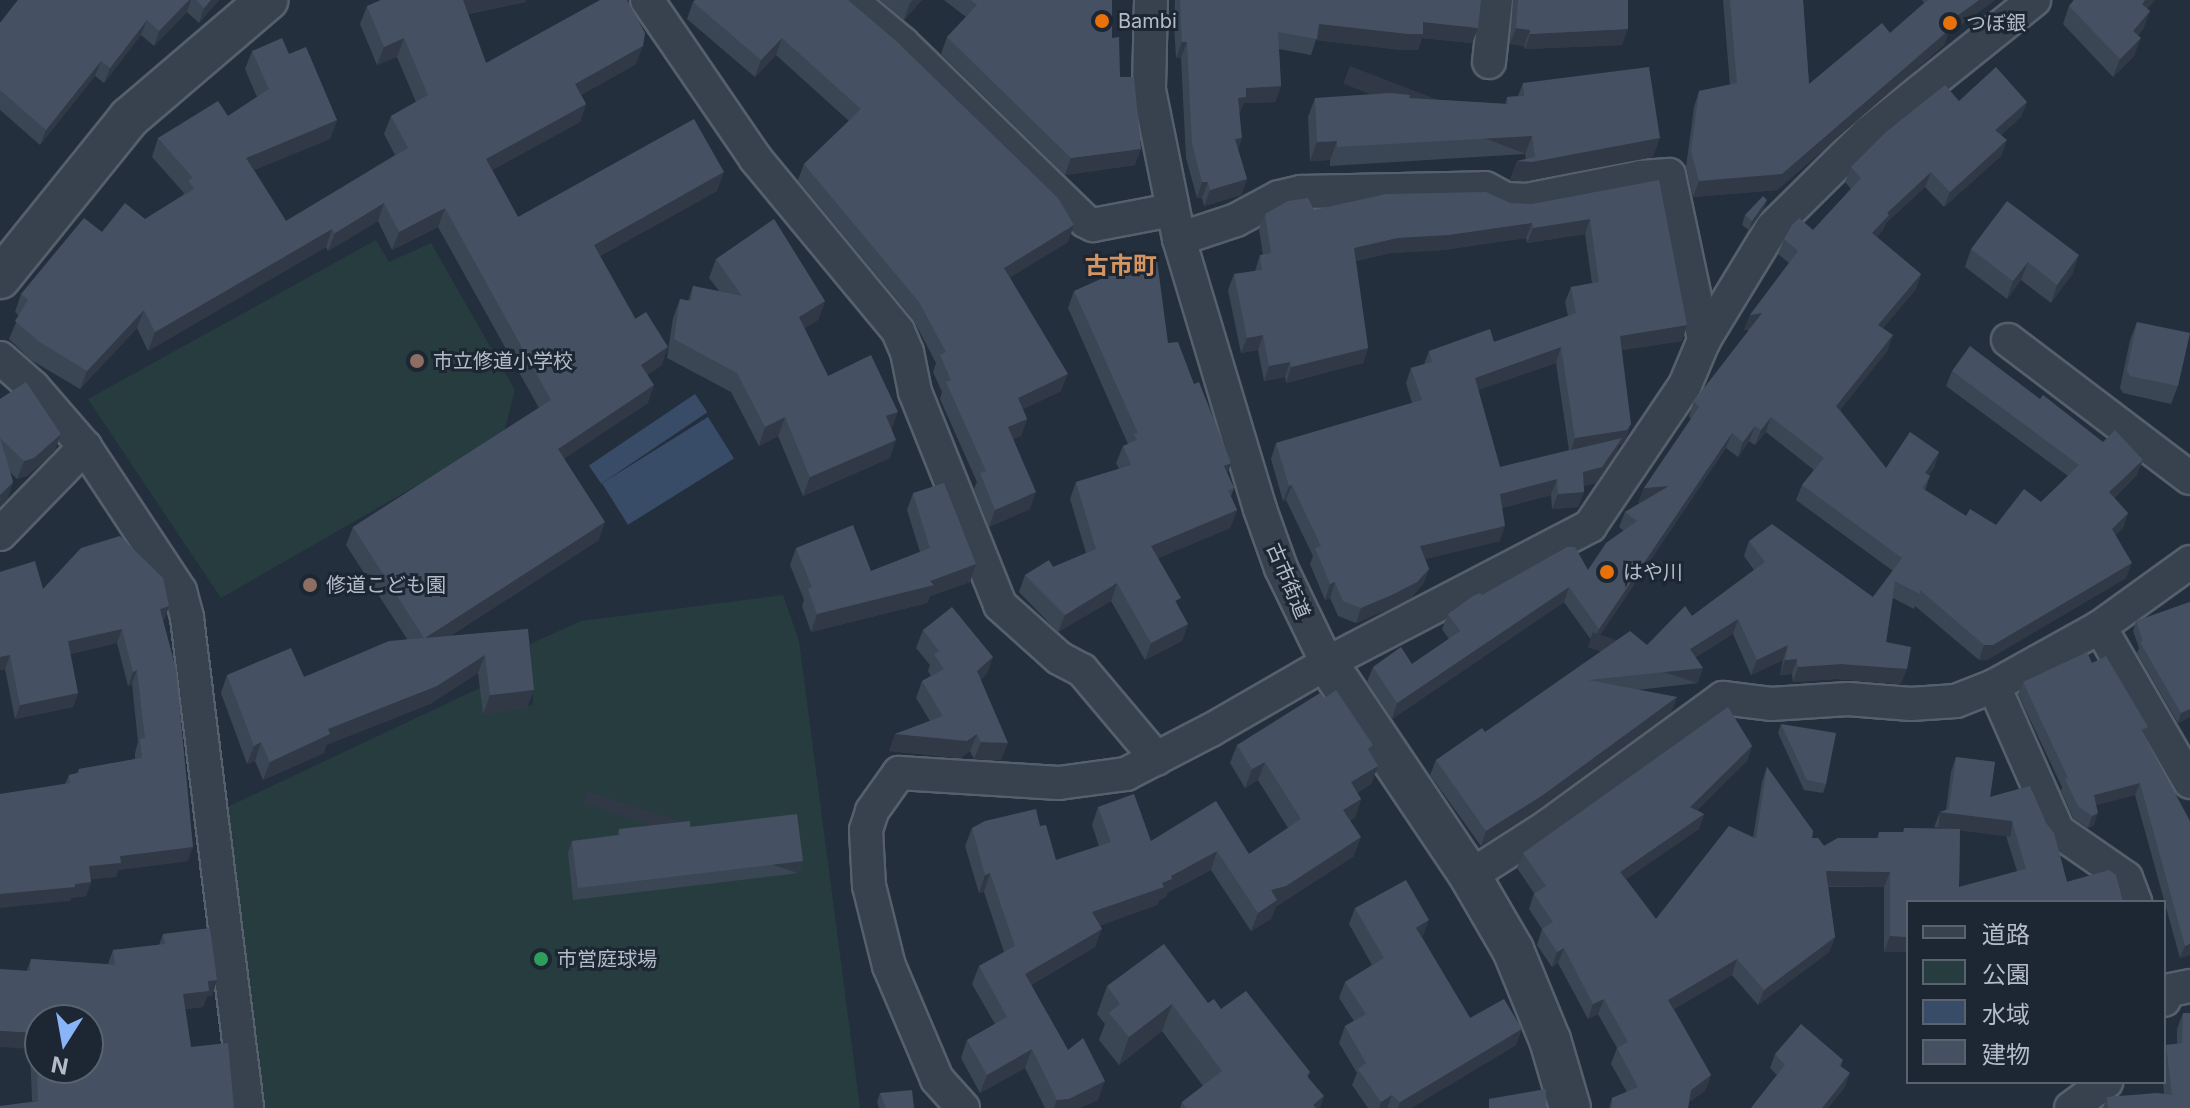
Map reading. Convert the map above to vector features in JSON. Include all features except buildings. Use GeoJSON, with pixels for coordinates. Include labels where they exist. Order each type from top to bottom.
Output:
{"type":"FeatureCollection","features":[{"type":"Feature","properties":{"kind":"street"},"geometry":{"type":"LineString","coordinates":[[0,278],[129,118],[267,0]]}},
{"type":"Feature","properties":{"kind":"street"},"geometry":{"type":"LineString","coordinates":[[647,0],[755,158],[898,331],[907,352],[915,392],[1000,605],[1059,658],[1082,670],[1157,759]]}},
{"type":"Feature","properties":{"kind":"street"},"geometry":{"type":"LineString","coordinates":[[851,0],[902,43],[1085,221],[1093,225],[1175,225],[1236,220],[1279,197],[1301,192],[1485,188],[1506,199],[1527,200],[1641,177],[1669,175],[1684,260],[1704,340]]}},
{"type":"Feature","properties":{"kind":"street","name":"古市街道"},"geometry":{"type":"LineString","coordinates":[[1151,0],[1149,90],[1175,225],[1260,509],[1281,568],[1327,663],[1470,876],[1513,950],[1550,1040],[1570,1108]]}},
{"type":"Feature","properties":{"kind":"street"},"geometry":{"type":"LineString","coordinates":[[1489,62],[1496,0]]}},
{"type":"Feature","properties":{"kind":"street"},"geometry":{"type":"LineString","coordinates":[[963,1108],[937,1079],[889,966],[869,886],[866,830],[872,811],[899,773],[1059,783],[1126,774],[1327,663],[1590,526],[1685,385],[1704,340],[1772,228],[1868,133],[2034,0]]}},
{"type":"Feature","properties":{"kind":"street"},"geometry":{"type":"LineString","coordinates":[[2008,340],[2190,478]]}},
{"type":"Feature","properties":{"kind":"street"},"geometry":{"type":"LineString","coordinates":[[0,358],[33,387],[85,447],[180,591],[187,618],[247,1108]]}},
{"type":"Feature","properties":{"kind":"street"},"geometry":{"type":"LineString","coordinates":[[0,534],[85,447]]}},
{"type":"Feature","properties":{"kind":"street"},"geometry":{"type":"LineString","coordinates":[[1470,876],[1548,826],[1723,698],[1771,704],[1848,699],[1911,704],[1956,701],[1994,686],[2100,627],[2190,562]]}},
{"type":"Feature","properties":{"kind":"street"},"geometry":{"type":"LineString","coordinates":[[2100,627],[2190,782]]}},
{"type":"Feature","properties":{"kind":"street"},"geometry":{"type":"LineString","coordinates":[[1994,686],[2058,831],[2126,878],[2134,900]]}},
{"type":"Feature","properties":{"kind":"street"},"geometry":{"type":"LineString","coordinates":[[2071,1108],[2103,1084]]}},
{"type":"Feature","properties":{"kind":"green space"},"geometry":{"type":"Polygon","coordinates":[[[376,240],[389,262],[431,243],[515,390],[503,436],[221,598],[88,399],[376,240]]]}},
{"type":"Feature","properties":{"kind":"green space","name":"市営庭球場"},"geometry":{"type":"Polygon","coordinates":[[[783,595],[799,641],[860,1108],[260,1108],[223,809],[482,687],[487,712],[533,705],[530,644],[581,621],[783,595]]]}},
{"type":"Feature","properties":{"kind":"water"},"geometry":{"type":"Polygon","coordinates":[[[695,394],[707,412],[601,484],[589,466],[695,394]]]}},
{"type":"Feature","properties":{"kind":"water"},"geometry":{"type":"Polygon","coordinates":[[[708,417],[734,459],[628,525],[602,483],[708,417]]]}},
{"type":"Feature","properties":{"kind":"place","name":"Bambi"},"geometry":{"type":"Point","coordinates":[1102,21]}},
{"type":"Feature","properties":{"kind":"place","name":"つぼ銀"},"geometry":{"type":"Point","coordinates":[1950,23]}},
{"type":"Feature","properties":{"kind":"place","name":"市立修道小学校"},"geometry":{"type":"Point","coordinates":[417,361]}},
{"type":"Feature","properties":{"kind":"place","name":"はや川"},"geometry":{"type":"Point","coordinates":[1607,572]}},
{"type":"Feature","properties":{"kind":"place","name":"修道こども園"},"geometry":{"type":"Point","coordinates":[310,585]}},
{"type":"Feature","properties":{"kind":"place","name":"市営庭球場"},"geometry":{"type":"Point","coordinates":[541,959]}},
{"type":"Feature","properties":{"kind":"district","name":"古市町"},"geometry":{"type":"Point","coordinates":[1121,266]}}]}
